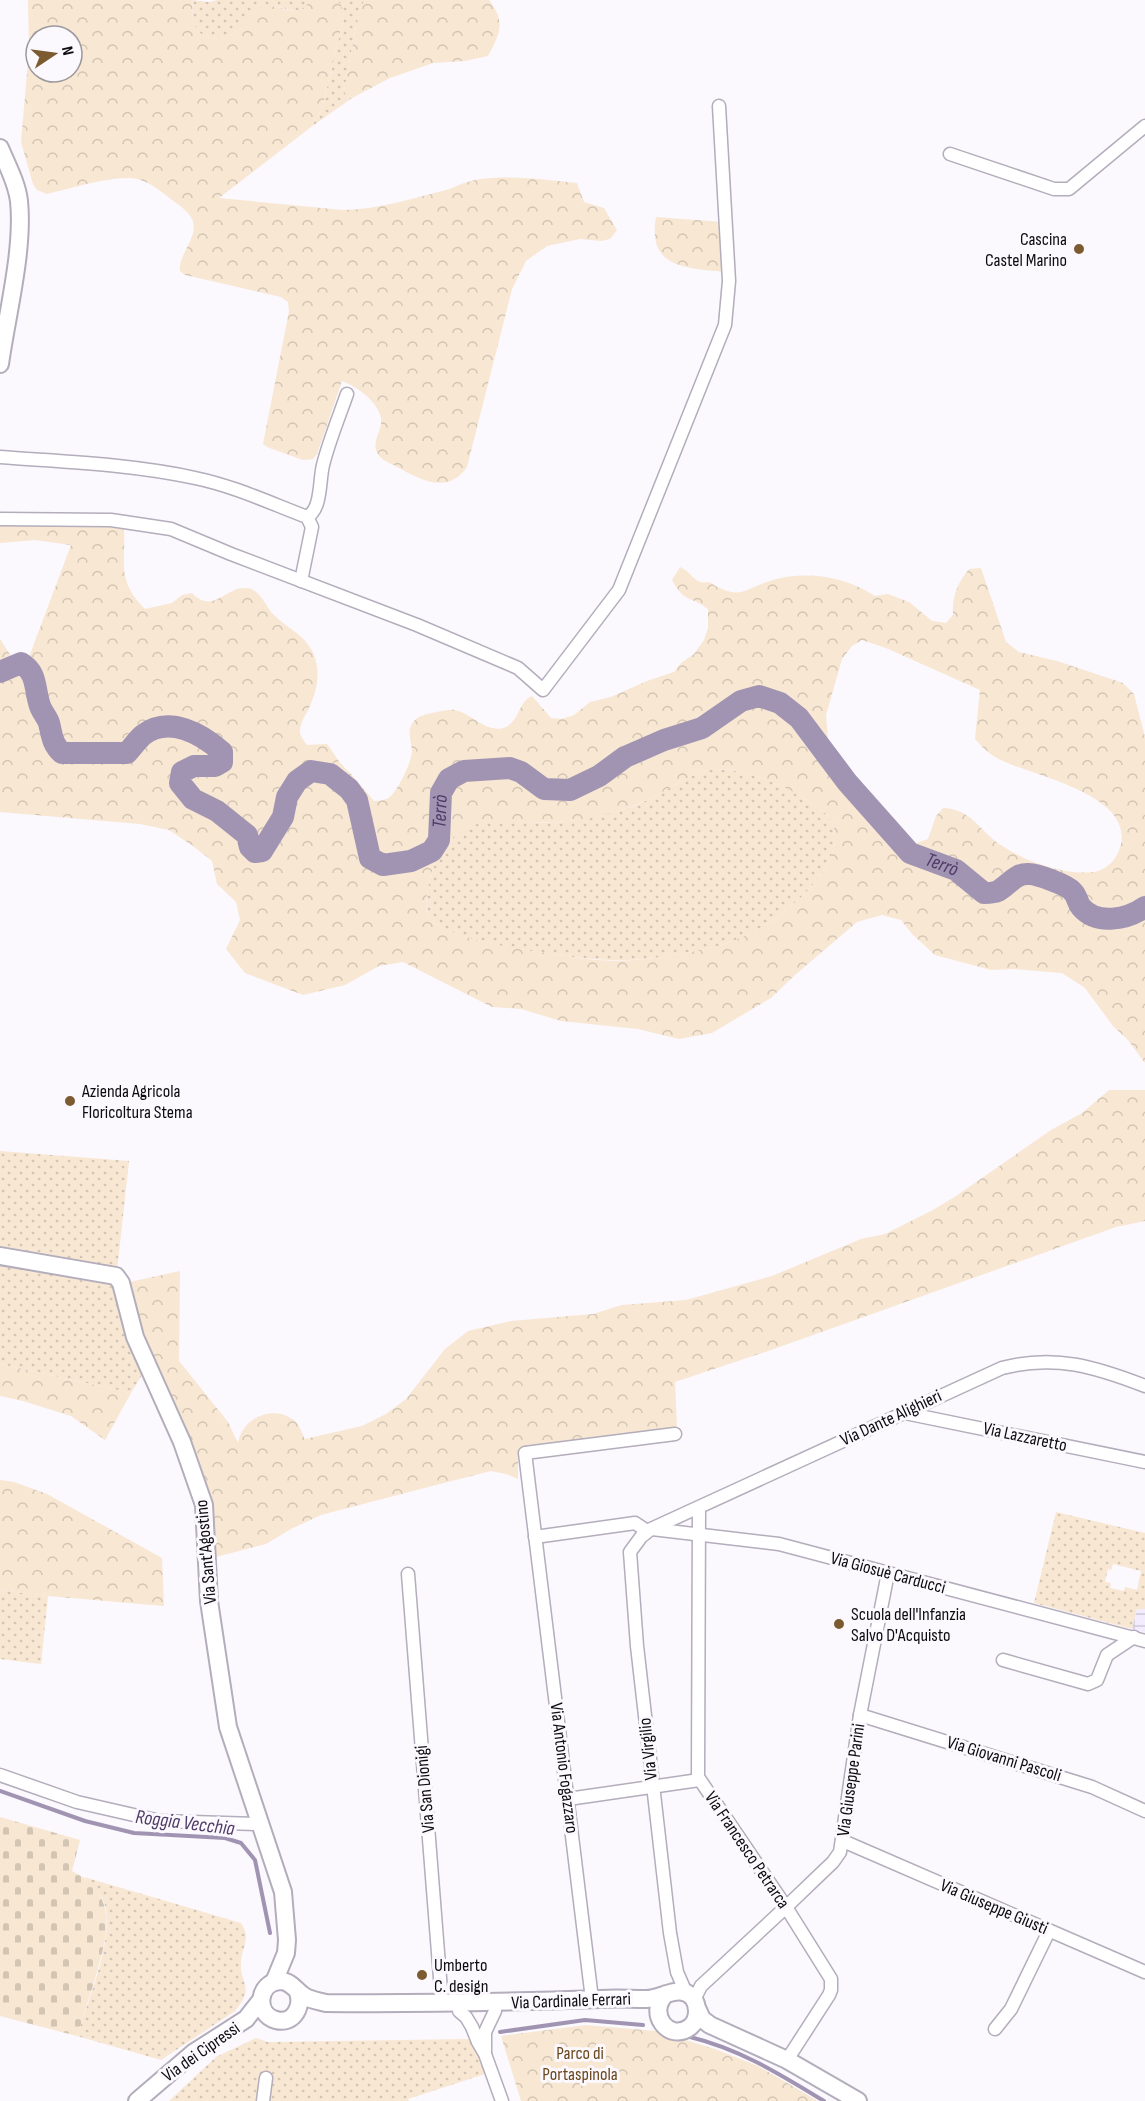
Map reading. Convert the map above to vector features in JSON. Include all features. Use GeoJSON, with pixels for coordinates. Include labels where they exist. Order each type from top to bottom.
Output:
{"type":"FeatureCollection","features":[{"type":"Feature","properties":{"kind":"main road"},"geometry":{"type":"LineString","coordinates":[[0,148],[14,180],[19,201],[19,246],[0,364]]}},
{"type":"Feature","properties":{"kind":"main road","name":"Via Sant'Agostino"},"geometry":{"type":"LineString","coordinates":[[0,1256],[109,1274],[116,1276],[121,1283],[135,1337],[182,1442],[203,1498],[209,1601],[219,1677],[231,1739],[283,1892],[287,1921],[286,1953]]}},
{"type":"Feature","properties":{"kind":"main road"},"geometry":{"type":"LineString","coordinates":[[274,1982],[286,1953]]}},
{"type":"Feature","properties":{"kind":"main road"},"geometry":{"type":"LineString","coordinates":[[286,1953],[300,2003],[295,2015],[288,2020],[274,2020],[266,2014],[261,2000],[265,1988],[274,1982],[286,1982],[295,1988]]}},
{"type":"Feature","properties":{"kind":"main road","name":"Via Cardinale Ferrari"},"geometry":{"type":"LineString","coordinates":[[295,1988],[307,1998],[326,2003],[519,2003],[628,1997],[683,1998]]}},
{"type":"Feature","properties":{"kind":"main road"},"geometry":{"type":"LineString","coordinates":[[683,1998],[659,2004],[659,2019],[667,2028],[681,2031],[710,2025]]}},
{"type":"Feature","properties":{"kind":"main road"},"geometry":{"type":"LineString","coordinates":[[683,1998],[710,2025],[787,2060],[858,2101]]}},
{"type":"Feature","properties":{"kind":"main road"},"geometry":{"type":"LineString","coordinates":[[683,1998],[696,2019],[689,2028]]}},
{"type":"Feature","properties":{"kind":"main road","name":"Via dei Cipressi"},"geometry":{"type":"LineString","coordinates":[[137,2101],[193,2053],[246,2019],[261,2000]]}},
{"type":"Feature","properties":{"kind":"main road","name":"Via Cardinale Ferrari"},"geometry":{"type":"LineString","coordinates":[[295,2015],[332,2011],[495,2011],[633,2004],[658,2014]]}},
{"type":"Feature","properties":{"kind":"main road","name":"Via dei Cipressi"},"geometry":{"type":"LineString","coordinates":[[146,2101],[185,2066],[235,2033],[249,2026],[274,2020]]}},
{"type":"Feature","properties":{"kind":"street"},"geometry":{"type":"LineString","coordinates":[[0,519],[111,520],[171,529],[417,625],[518,668],[543,690],[619,590],[725,325],[729,281],[719,106]]}},
{"type":"Feature","properties":{"kind":"street"},"geometry":{"type":"LineString","coordinates":[[950,154],[1054,189],[1069,189],[1145,126]]}},
{"type":"Feature","properties":{"kind":"street"},"geometry":{"type":"LineString","coordinates":[[307,518],[313,514],[316,506],[323,465],[347,394]]}},
{"type":"Feature","properties":{"kind":"street"},"geometry":{"type":"LineString","coordinates":[[0,457],[131,467],[196,478],[241,491],[307,518],[312,527],[301,581]]}},
{"type":"Feature","properties":{"kind":"street","name":"Via Dante Alighieri"},"geometry":{"type":"LineString","coordinates":[[649,1530],[1002,1368],[1022,1362],[1041,1360],[1071,1363],[1110,1373],[1145,1386]]}},
{"type":"Feature","properties":{"kind":"street","name":"Via Lazzaretto"},"geometry":{"type":"LineString","coordinates":[[904,1413],[1145,1462]]}},
{"type":"Feature","properties":{"kind":"street","name":"Via Antonio Fogazzaro"},"geometry":{"type":"LineString","coordinates":[[592,1999],[525,1453],[675,1434]]}},
{"type":"Feature","properties":{"kind":"street","name":"Via Francesco Petrarca"},"geometry":{"type":"LineString","coordinates":[[699,1509],[697,1771],[699,1780],[786,1907],[829,1974],[832,1985],[829,1995],[787,2060]]}},
{"type":"Feature","properties":{"kind":"street"},"geometry":{"type":"LineString","coordinates":[[535,1537],[635,1523],[649,1530]]}},
{"type":"Feature","properties":{"kind":"street","name":"Via Giosuè Carducci"},"geometry":{"type":"LineString","coordinates":[[649,1530],[699,1533],[779,1544],[1139,1639]]}},
{"type":"Feature","properties":{"kind":"street","name":"Via Virgilio"},"geometry":{"type":"LineString","coordinates":[[649,1530],[630,1552],[652,1787],[670,1934],[683,1998]]}},
{"type":"Feature","properties":{"kind":"street","name":"Via Giuseppe Parini"},"geometry":{"type":"LineString","coordinates":[[683,1998],[697,1991],[833,1862],[840,1852],[860,1715],[888,1573]]}},
{"type":"Feature","properties":{"kind":"street","name":"Via San Dionigi"},"geometry":{"type":"LineString","coordinates":[[408,1574],[442,2003]]}},
{"type":"Feature","properties":{"kind":"street"},"geometry":{"type":"LineString","coordinates":[[1003,1660],[1088,1684],[1097,1680],[1107,1655],[1139,1639]]}},
{"type":"Feature","properties":{"kind":"street","name":"Via Giovanni Pascoli"},"geometry":{"type":"LineString","coordinates":[[860,1715],[1092,1787],[1145,1812]]}},
{"type":"Feature","properties":{"kind":"street"},"geometry":{"type":"LineString","coordinates":[[0,1775],[77,1802],[159,1821],[260,1824]]}},
{"type":"Feature","properties":{"kind":"street"},"geometry":{"type":"LineString","coordinates":[[568,1799],[699,1780]]}},
{"type":"Feature","properties":{"kind":"street","name":"Via Giuseppe Giusti"},"geometry":{"type":"LineString","coordinates":[[843,1841],[1145,1972]]}},
{"type":"Feature","properties":{"kind":"street"},"geometry":{"type":"LineString","coordinates":[[994,2029],[1011,2009],[1049,1931]]}},
{"type":"Feature","properties":{"kind":"street"},"geometry":{"type":"LineString","coordinates":[[459,2011],[469,2020],[485,2054],[502,2101]]}},
{"type":"Feature","properties":{"kind":"street"},"geometry":{"type":"LineString","coordinates":[[485,2054],[485,2032],[495,2011]]}},
{"type":"Feature","properties":{"kind":"street"},"geometry":{"type":"LineString","coordinates":[[263,2101],[266,2078]]}},
{"type":"Feature","properties":{"kind":"shaded area"},"geometry":{"type":"Polygon","coordinates":[[[1137,1608],[1145,1609],[1145,1633],[1132,1629],[1137,1608]]]}},
{"type":"Feature","properties":{"kind":"green space"},"geometry":{"type":"Polygon","coordinates":[[[28,0],[192,0],[193,20],[197,30],[208,37],[222,38],[241,28],[260,8],[268,6],[293,11],[305,7],[311,0],[336,0],[341,5],[344,16],[322,109],[311,127],[219,198],[343,210],[383,206],[480,179],[536,179],[577,183],[584,202],[604,208],[617,230],[610,239],[601,241],[580,239],[547,246],[526,261],[512,289],[467,467],[451,481],[434,482],[424,480],[387,462],[378,454],[375,445],[381,423],[379,411],[366,395],[342,381],[317,454],[313,459],[303,460],[263,444],[289,311],[288,302],[281,297],[185,275],[180,271],[182,258],[193,232],[192,219],[181,206],[147,182],[128,178],[92,183],[47,194],[37,190],[33,184],[21,142],[26,84],[84,84],[84,24],[28,24],[28,0]]]}},
{"type":"Feature","properties":{"kind":"green space"},"geometry":{"type":"Polygon","coordinates":[[[192,0],[209,2],[217,0],[311,0],[301,10],[296,11],[276,7],[260,10],[229,36],[215,38],[208,37],[197,30],[193,20],[192,0]]]}},
{"type":"Feature","properties":{"kind":"green space"},"geometry":{"type":"Polygon","coordinates":[[[336,0],[365,0],[359,10],[344,91],[352,98],[311,127],[322,109],[344,16],[341,5],[336,0]]]}},
{"type":"Feature","properties":{"kind":"green space"},"geometry":{"type":"Polygon","coordinates":[[[365,0],[489,0],[498,15],[498,34],[488,56],[465,61],[433,63],[390,78],[352,98],[344,91],[359,10],[365,0]]]}},
{"type":"Feature","properties":{"kind":"green space"},"geometry":{"type":"Polygon","coordinates":[[[656,217],[723,222],[726,272],[684,267],[664,256],[658,247],[655,234],[656,217]]]}},
{"type":"Feature","properties":{"kind":"green space"},"geometry":{"type":"Polygon","coordinates":[[[0,515],[124,528],[126,580],[136,599],[145,609],[172,603],[182,595],[192,593],[199,599],[213,601],[239,589],[246,588],[254,591],[275,617],[305,641],[316,660],[317,682],[310,707],[301,725],[302,738],[307,745],[327,744],[340,763],[374,801],[387,799],[399,784],[411,756],[412,723],[421,716],[455,710],[486,726],[499,729],[511,724],[524,702],[532,696],[551,718],[562,719],[574,715],[590,702],[611,697],[674,672],[681,663],[694,654],[704,640],[708,628],[708,609],[684,596],[672,580],[680,567],[700,582],[709,582],[736,593],[786,577],[826,577],[852,584],[875,596],[888,594],[909,602],[932,621],[946,623],[953,615],[954,596],[961,580],[969,569],[981,568],[1006,642],[1019,652],[1057,661],[1123,683],[1134,694],[1145,737],[1145,1063],[1128,1040],[1113,1026],[1085,988],[1062,973],[1014,969],[991,970],[935,955],[912,934],[901,920],[882,915],[857,922],[771,998],[712,1033],[679,1039],[638,1029],[561,1021],[521,1009],[492,1007],[403,962],[379,966],[345,985],[303,995],[245,973],[226,949],[240,920],[236,902],[217,884],[212,861],[169,830],[140,824],[0,812],[0,639],[11,656],[29,657],[71,545],[35,540],[0,543],[0,515]],[[862,640],[852,646],[842,659],[826,715],[828,739],[838,761],[914,844],[928,839],[936,816],[943,808],[960,811],[1005,848],[1042,865],[1082,873],[1098,871],[1111,863],[1118,853],[1122,834],[1116,817],[1102,804],[1061,782],[999,759],[975,739],[980,690],[886,648],[862,640]],[[714,769],[691,777],[633,806],[592,818],[528,823],[489,822],[466,828],[447,843],[435,864],[426,898],[429,917],[439,926],[476,940],[545,953],[609,961],[652,958],[696,951],[728,943],[753,932],[789,908],[820,876],[831,858],[835,840],[832,822],[819,808],[781,786],[749,774],[714,769]]]}},
{"type":"Feature","properties":{"kind":"green space"},"geometry":{"type":"Polygon","coordinates":[[[714,769],[749,774],[781,786],[819,808],[832,822],[835,840],[831,858],[820,876],[789,908],[753,932],[728,943],[696,951],[664,957],[606,960],[541,953],[474,940],[439,926],[429,917],[426,899],[434,865],[446,844],[471,825],[490,821],[545,823],[600,816],[634,806],[691,776],[714,769]]]}},
{"type":"Feature","properties":{"kind":"green space"},"geometry":{"type":"Polygon","coordinates":[[[1109,1090],[1145,1090],[1145,1221],[1116,1227],[675,1382],[677,1427],[523,1448],[518,1451],[518,1479],[491,1471],[436,1485],[321,1515],[266,1544],[212,1558],[211,1522],[141,1335],[125,1283],[180,1271],[179,1361],[228,1422],[238,1443],[241,1433],[254,1419],[276,1413],[290,1417],[297,1424],[305,1439],[362,1426],[386,1414],[406,1399],[445,1349],[468,1331],[511,1321],[593,1314],[622,1305],[686,1300],[772,1276],[861,1239],[885,1234],[956,1196],[1051,1130],[1082,1113],[1109,1090]]]}},
{"type":"Feature","properties":{"kind":"green space"},"geometry":{"type":"Polygon","coordinates":[[[0,1151],[129,1161],[117,1271],[0,1250],[0,1151]]]}},
{"type":"Feature","properties":{"kind":"green space"},"geometry":{"type":"Polygon","coordinates":[[[0,1262],[110,1282],[129,1340],[143,1373],[131,1393],[0,1364],[0,1262]]]}},
{"type":"Feature","properties":{"kind":"green space"},"geometry":{"type":"Polygon","coordinates":[[[0,1364],[131,1393],[105,1440],[71,1416],[0,1396],[0,1364]]]}},
{"type":"Feature","properties":{"kind":"green space"},"geometry":{"type":"Polygon","coordinates":[[[0,1480],[14,1482],[47,1494],[162,1558],[164,1606],[0,1590],[0,1480]]]}},
{"type":"Feature","properties":{"kind":"green space"},"geometry":{"type":"Polygon","coordinates":[[[1056,1512],[1145,1533],[1145,1609],[1137,1609],[1132,1629],[1034,1603],[1056,1512]],[[1113,1564],[1111,1570],[1108,1569],[1105,1582],[1111,1583],[1110,1588],[1124,1591],[1125,1587],[1137,1590],[1141,1571],[1113,1564]]]}},
{"type":"Feature","properties":{"kind":"green space"},"geometry":{"type":"Polygon","coordinates":[[[0,1590],[48,1596],[41,1664],[0,1659],[0,1590]]]}},
{"type":"Feature","properties":{"kind":"green space"},"geometry":{"type":"Polygon","coordinates":[[[0,1817],[80,1840],[72,1871],[88,1881],[98,1892],[104,1905],[106,1933],[103,1948],[77,2036],[0,2016],[0,1817]]]}},
{"type":"Feature","properties":{"kind":"green space"},"geometry":{"type":"Polygon","coordinates":[[[84,1877],[241,1923],[246,1933],[241,1969],[246,1990],[245,1996],[235,2011],[161,2060],[77,2036],[100,1966],[107,1928],[106,1911],[102,1898],[84,1877]]]}},
{"type":"Feature","properties":{"kind":"green space","name":"Parco di Portaspinola"},"geometry":{"type":"Polygon","coordinates":[[[586,2025],[656,2031],[715,2049],[758,2066],[818,2101],[521,2101],[501,2036],[586,2025]]]}},
{"type":"Feature","properties":{"kind":"green space"},"geometry":{"type":"Polygon","coordinates":[[[256,2038],[268,2042],[469,2039],[491,2072],[408,2099],[409,2101],[169,2101],[216,2057],[256,2038]]]}},
{"type":"Feature","properties":{"kind":"waterway","name":"Terrò"},"geometry":{"type":"LineString","coordinates":[[0,672],[21,663],[30,672],[53,739],[62,753],[127,753],[143,735],[153,729],[164,727],[185,729],[214,745],[222,752],[222,762],[215,766],[194,766],[182,772],[180,783],[193,799],[217,811],[247,835],[250,847],[255,852],[262,851],[283,817],[287,797],[297,781],[311,771],[330,774],[349,789],[357,800],[370,858],[383,865],[411,861],[432,851],[439,840],[441,793],[449,779],[464,771],[510,768],[521,772],[544,789],[570,790],[599,776],[625,757],[664,740],[702,728],[741,701],[759,696],[780,703],[799,718],[847,782],[910,853],[956,870],[984,893],[998,891],[1016,877],[1029,874],[1052,880],[1069,889],[1075,894],[1081,907],[1095,917],[1113,919],[1130,915],[1145,907]]}},
{"type":"Feature","properties":{"kind":"waterway","name":"Roggia Vecchia"},"geometry":{"type":"LineString","coordinates":[[0,1791],[85,1821],[134,1833],[225,1838],[241,1843],[255,1860],[270,1933]]}},
{"type":"Feature","properties":{"kind":"waterway","name":"Roggia Vecchia"},"geometry":{"type":"LineString","coordinates":[[500,2032],[585,2020],[643,2025]]}},
{"type":"Feature","properties":{"kind":"waterway","name":"Roggia Vecchia"},"geometry":{"type":"LineString","coordinates":[[690,2037],[743,2056],[776,2072],[824,2101]]}},
{"type":"Feature","properties":{"kind":"place","name":"Cascina Castel Marino"},"geometry":{"type":"Point","coordinates":[1079,249]}},
{"type":"Feature","properties":{"kind":"place","name":"Azienda Agricola Floricoltura Stema"},"geometry":{"type":"Point","coordinates":[70,1101]}},
{"type":"Feature","properties":{"kind":"place","name":"Scuola dell'Infanzia Salvo D'Acquisto"},"geometry":{"type":"Point","coordinates":[839,1624]}},
{"type":"Feature","properties":{"kind":"place","name":"Umberto C. design"},"geometry":{"type":"Point","coordinates":[422,1975]}}]}
